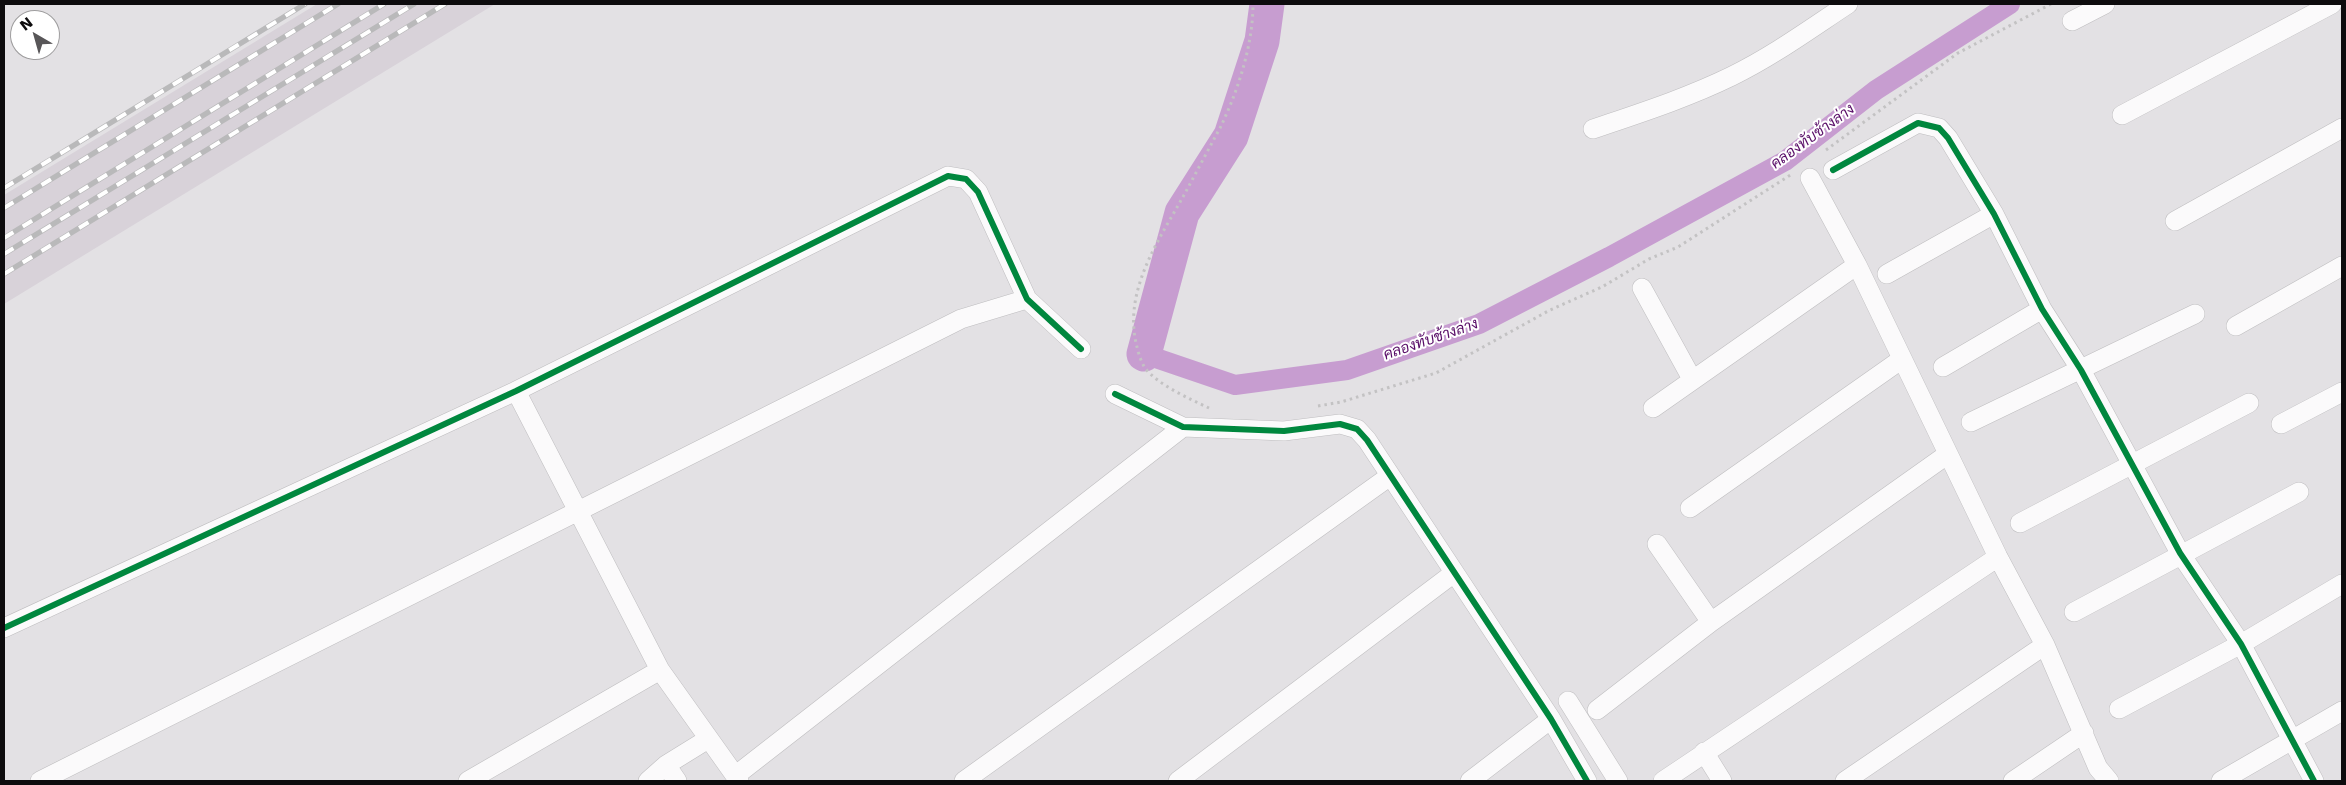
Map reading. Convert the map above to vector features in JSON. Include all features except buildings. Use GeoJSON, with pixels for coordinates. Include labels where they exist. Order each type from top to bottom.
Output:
{"type":"FeatureCollection","features":[{"type":"Feature","properties":{"kind":"street"},"geometry":{"type":"LineString","coordinates":[[1593,129],[1689,95],[1732,76],[1774,53],[1826,10],[1848,4]]}},
{"type":"Feature","properties":{"kind":"street"},"geometry":{"type":"LineString","coordinates":[[2072,21],[2105,4]]}},
{"type":"Feature","properties":{"kind":"street"},"geometry":{"type":"LineString","coordinates":[[2122,115],[2332,4]]}},
{"type":"Feature","properties":{"kind":"street"},"geometry":{"type":"LineString","coordinates":[[1833,170],[1918,123],[1938,128],[1948,138],[1994,214],[2042,309],[2081,370],[2180,554],[2241,644],[2314,781]]}},
{"type":"Feature","properties":{"kind":"street"},"geometry":{"type":"LineString","coordinates":[[2174,222],[2342,128]]}},
{"type":"Feature","properties":{"kind":"street"},"geometry":{"type":"LineString","coordinates":[[1803,175],[1857,265],[1998,557],[2045,645],[2101,777]]}},
{"type":"Feature","properties":{"kind":"street"},"geometry":{"type":"LineString","coordinates":[[4,628],[516,391],[948,176],[966,179],[978,192],[1027,299],[1081,349]]}},
{"type":"Feature","properties":{"kind":"street"},"geometry":{"type":"LineString","coordinates":[[1887,274],[1994,214]]}},
{"type":"Feature","properties":{"kind":"street"},"geometry":{"type":"LineString","coordinates":[[1653,408],[1857,265]]}},
{"type":"Feature","properties":{"kind":"street"},"geometry":{"type":"LineString","coordinates":[[2236,326],[2342,266]]}},
{"type":"Feature","properties":{"kind":"street"},"geometry":{"type":"LineString","coordinates":[[1642,288],[1692,379]]}},
{"type":"Feature","properties":{"kind":"street"},"geometry":{"type":"LineString","coordinates":[[40,781],[961,319],[1027,299]]}},
{"type":"Feature","properties":{"kind":"street"},"geometry":{"type":"LineString","coordinates":[[1943,368],[2042,309]]}},
{"type":"Feature","properties":{"kind":"street"},"geometry":{"type":"LineString","coordinates":[[1971,422],[2195,314]]}},
{"type":"Feature","properties":{"kind":"street"},"geometry":{"type":"LineString","coordinates":[[1690,508],[1902,359]]}},
{"type":"Feature","properties":{"kind":"street"},"geometry":{"type":"LineString","coordinates":[[516,391],[660,670],[737,779],[1183,427]]}},
{"type":"Feature","properties":{"kind":"street"},"geometry":{"type":"LineString","coordinates":[[2281,424],[2342,392]]}},
{"type":"Feature","properties":{"kind":"street"},"geometry":{"type":"LineString","coordinates":[[1115,394],[1183,427],[1284,431],[1340,424],[1357,429],[1367,440],[1551,719],[1587,781]]}},
{"type":"Feature","properties":{"kind":"street"},"geometry":{"type":"LineString","coordinates":[[2020,523],[2249,403]]}},
{"type":"Feature","properties":{"kind":"street"},"geometry":{"type":"LineString","coordinates":[[1597,710],[1711,622],[1948,454]]}},
{"type":"Feature","properties":{"kind":"street"},"geometry":{"type":"LineString","coordinates":[[964,781],[1390,476]]}},
{"type":"Feature","properties":{"kind":"street"},"geometry":{"type":"LineString","coordinates":[[2074,612],[2299,492]]}},
{"type":"Feature","properties":{"kind":"street"},"geometry":{"type":"LineString","coordinates":[[1656,544],[1711,622]]}},
{"type":"Feature","properties":{"kind":"street"},"geometry":{"type":"LineString","coordinates":[[1663,781],[1998,557]]}},
{"type":"Feature","properties":{"kind":"street"},"geometry":{"type":"LineString","coordinates":[[1178,781],[1454,573]]}},
{"type":"Feature","properties":{"kind":"street"},"geometry":{"type":"LineString","coordinates":[[2119,709],[2241,644],[2342,584]]}},
{"type":"Feature","properties":{"kind":"street"},"geometry":{"type":"LineString","coordinates":[[1845,781],[2045,645]]}},
{"type":"Feature","properties":{"kind":"street"},"geometry":{"type":"LineString","coordinates":[[468,781],[660,670]]}},
{"type":"Feature","properties":{"kind":"street"},"geometry":{"type":"LineString","coordinates":[[1568,700],[1618,781]]}},
{"type":"Feature","properties":{"kind":"street"},"geometry":{"type":"LineString","coordinates":[[2221,781],[2294,741],[2342,711]]}},
{"type":"Feature","properties":{"kind":"street"},"geometry":{"type":"LineString","coordinates":[[1470,781],[1551,719]]}},
{"type":"Feature","properties":{"kind":"street"},"geometry":{"type":"LineString","coordinates":[[2013,781],[2084,734]]}},
{"type":"Feature","properties":{"kind":"street"},"geometry":{"type":"LineString","coordinates":[[648,781],[666,765],[708,739]]}},
{"type":"Feature","properties":{"kind":"street"},"geometry":{"type":"LineString","coordinates":[[1704,752],[1722,781]]}},
{"type":"Feature","properties":{"kind":"street"},"geometry":{"type":"LineString","coordinates":[[666,765],[677,781]]}},
{"type":"Feature","properties":{"kind":"path"},"geometry":{"type":"LineString","coordinates":[[1212,410],[1167,386],[1146,368],[1139,356],[1133,331],[1133,308],[1149,257],[1223,119],[1247,48],[1253,4]]}},
{"type":"Feature","properties":{"kind":"path"},"geometry":{"type":"LineString","coordinates":[[1820,154],[1958,53],[2051,4]]}},
{"type":"Feature","properties":{"kind":"path"},"geometry":{"type":"LineString","coordinates":[[1315,406],[1341,402],[1436,373],[1550,310],[1602,287],[1649,259],[1678,247],[1759,193],[1803,175]]}},
{"type":"Feature","properties":{"kind":"shaded area"},"geometry":{"type":"Polygon","coordinates":[[[317,4],[495,4],[4,304],[4,195],[317,4]]]}},
{"type":"Feature","properties":{"kind":"waterway","name":"คลองทับช้างล่าง"},"geometry":{"type":"LineString","coordinates":[[1144,354],[1182,213],[1231,136],[1262,41],[1267,4]]}},
{"type":"Feature","properties":{"kind":"waterway","name":"คลองทับช้างล่าง"},"geometry":{"type":"LineString","coordinates":[[1144,354],[1235,385],[1347,370],[1479,324],[1609,257],[1785,161],[1876,90],[2010,4]]}},
{"type":"Feature","properties":{"kind":"railway"},"geometry":{"type":"LineString","coordinates":[[4,188],[305,4]]}},
{"type":"Feature","properties":{"kind":"railway"},"geometry":{"type":"LineString","coordinates":[[4,208],[338,4]]}},
{"type":"Feature","properties":{"kind":"railway"},"geometry":{"type":"LineString","coordinates":[[4,238],[384,4]]}},
{"type":"Feature","properties":{"kind":"railway"},"geometry":{"type":"LineString","coordinates":[[4,254],[414,4]]}},
{"type":"Feature","properties":{"kind":"railway"},"geometry":{"type":"LineString","coordinates":[[4,274],[445,4]]}},
{"type":"Feature","properties":{"kind":"cycle path"},"geometry":{"type":"LineString","coordinates":[[1833,170],[1918,123],[1939,128],[1948,138],[1994,214],[2042,309],[2081,370],[2180,553],[2241,644],[2314,781]]}},
{"type":"Feature","properties":{"kind":"cycle path"},"geometry":{"type":"LineString","coordinates":[[4,628],[516,391],[948,176],[966,179],[978,192],[1027,299],[1081,349]]}},
{"type":"Feature","properties":{"kind":"cycle path"},"geometry":{"type":"LineString","coordinates":[[1115,394],[1183,427],[1284,431],[1340,424],[1357,429],[1367,440],[1551,719],[1587,781]]}}]}
